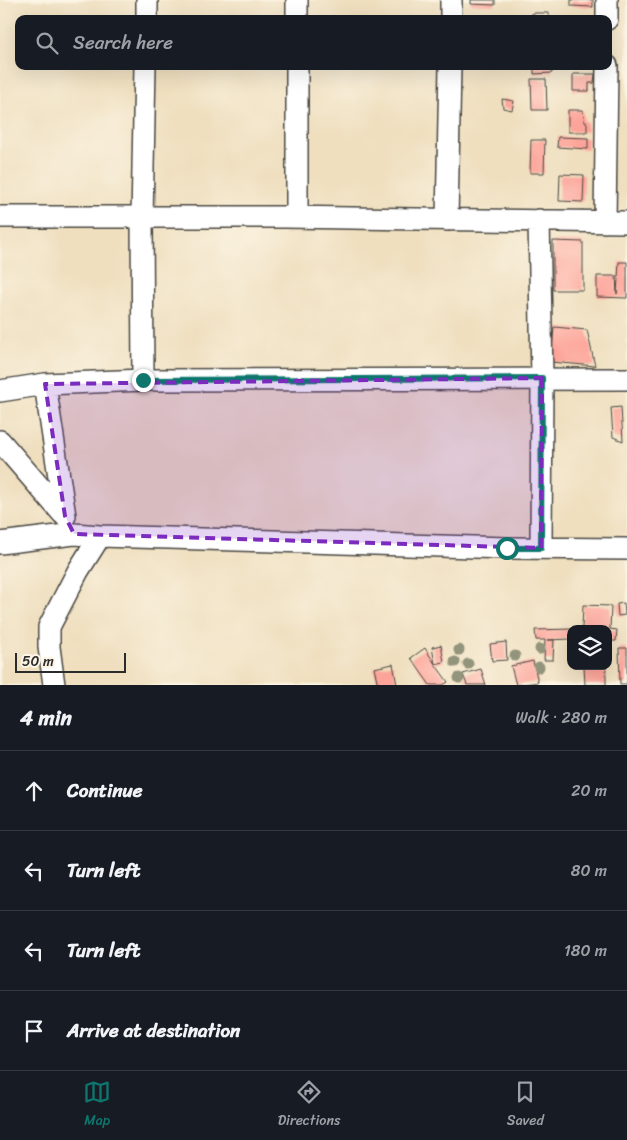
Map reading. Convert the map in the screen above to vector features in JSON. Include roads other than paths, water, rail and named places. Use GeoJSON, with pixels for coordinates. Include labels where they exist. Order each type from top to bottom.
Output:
{"type":"FeatureCollection","features":[{"type":"Feature","properties":{"kind":"street"},"geometry":{"type":"LineString","coordinates":[[147,0],[147,15]]}},
{"type":"Feature","properties":{"kind":"street"},"geometry":{"type":"LineString","coordinates":[[297,0],[297,15]]}},
{"type":"Feature","properties":{"kind":"street"},"geometry":{"type":"LineString","coordinates":[[451,0],[451,15]]}},
{"type":"Feature","properties":{"kind":"street"},"geometry":{"type":"LineString","coordinates":[[607,0],[607,15]]}},
{"type":"Feature","properties":{"kind":"street"},"geometry":{"type":"LineString","coordinates":[[143,380],[142,218],[145,70]]}},
{"type":"Feature","properties":{"kind":"street"},"geometry":{"type":"LineString","coordinates":[[297,70],[297,217]]}},
{"type":"Feature","properties":{"kind":"street"},"geometry":{"type":"LineString","coordinates":[[447,220],[450,70]]}},
{"type":"Feature","properties":{"kind":"street"},"geometry":{"type":"LineString","coordinates":[[605,222],[607,70]]}},
{"type":"Feature","properties":{"kind":"street"},"geometry":{"type":"LineString","coordinates":[[0,217],[297,217],[627,222]]}},
{"type":"Feature","properties":{"kind":"street"},"geometry":{"type":"LineString","coordinates":[[539,220],[542,378],[541,548]]}},
{"type":"Feature","properties":{"kind":"street"},"geometry":{"type":"LineString","coordinates":[[0,391],[45,384],[143,380],[627,379]]}},
{"type":"Feature","properties":{"kind":"street"},"geometry":{"type":"LineString","coordinates":[[45,384],[69,525]]}},
{"type":"Feature","properties":{"kind":"street"},"geometry":{"type":"LineString","coordinates":[[0,441],[69,525],[100,536],[627,549]]}},
{"type":"Feature","properties":{"kind":"street"},"geometry":{"type":"LineString","coordinates":[[0,543],[69,525]]}},
{"type":"Feature","properties":{"kind":"street"},"geometry":{"type":"LineString","coordinates":[[54,685],[49,647],[49,627],[78,571],[100,536]]}}]}
